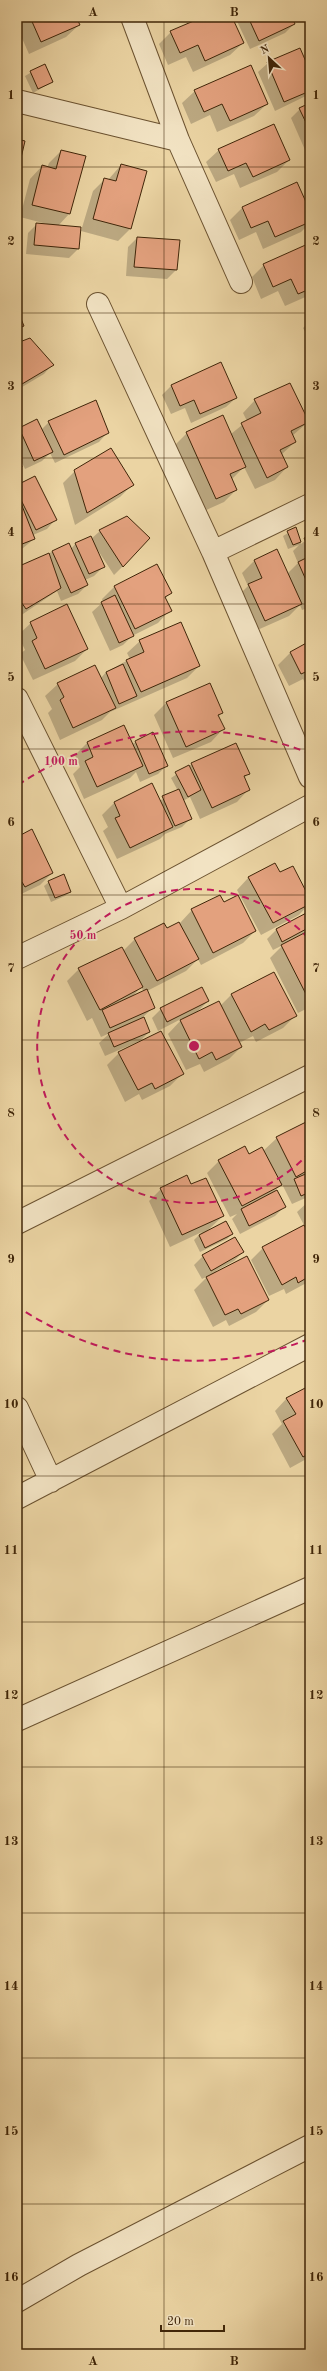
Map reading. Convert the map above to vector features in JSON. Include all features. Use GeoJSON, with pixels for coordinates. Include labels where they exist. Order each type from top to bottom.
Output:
{"type":"FeatureCollection","features":[{"type":"Feature","properties":{"kind":"street"},"geometry":{"type":"LineString","coordinates":[[132,17],[178,140],[241,282]]}},
{"type":"Feature","properties":{"kind":"street"},"geometry":{"type":"LineString","coordinates":[[17,100],[178,140]]}},
{"type":"Feature","properties":{"kind":"street"},"geometry":{"type":"LineString","coordinates":[[98,304],[213,552],[310,777]]}},
{"type":"Feature","properties":{"kind":"street"},"geometry":{"type":"LineString","coordinates":[[213,552],[310,505]]}},
{"type":"Feature","properties":{"kind":"street"},"geometry":{"type":"LineString","coordinates":[[17,699],[121,908]]}},
{"type":"Feature","properties":{"kind":"street"},"geometry":{"type":"LineString","coordinates":[[17,958],[121,908],[310,806]]}},
{"type":"Feature","properties":{"kind":"street"},"geometry":{"type":"LineString","coordinates":[[17,1223],[310,1076]]}},
{"type":"Feature","properties":{"kind":"street"},"geometry":{"type":"LineString","coordinates":[[17,1498],[310,1345]]}},
{"type":"Feature","properties":{"kind":"street"},"geometry":{"type":"LineString","coordinates":[[17,1408],[52,1481]]}},
{"type":"Feature","properties":{"kind":"street"},"geometry":{"type":"LineString","coordinates":[[17,1720],[310,1588]]}},
{"type":"Feature","properties":{"kind":"street"},"geometry":{"type":"LineString","coordinates":[[17,2301],[79,2265],[310,2146]]}},
{"type":"Feature","properties":{"kind":"building"},"geometry":{"type":"Polygon","coordinates":[[[30,17],[76,17],[80,25],[41,42],[30,17]]]}},
{"type":"Feature","properties":{"kind":"building"},"geometry":{"type":"Polygon","coordinates":[[[203,17],[232,17],[244,43],[205,61],[198,45],[180,53],[170,31],[203,17]]]}},
{"type":"Feature","properties":{"kind":"building"},"geometry":{"type":"Polygon","coordinates":[[[248,17],[292,17],[295,24],[259,41],[248,17]]]}},
{"type":"Feature","properties":{"kind":"building"},"geometry":{"type":"Polygon","coordinates":[[[300,48],[310,71],[310,91],[284,102],[267,62],[300,48]]]}},
{"type":"Feature","properties":{"kind":"building"},"geometry":{"type":"Polygon","coordinates":[[[45,64],[53,82],[38,89],[30,71],[45,64]]]}},
{"type":"Feature","properties":{"kind":"building"},"geometry":{"type":"Polygon","coordinates":[[[251,65],[268,104],[230,121],[222,104],[204,112],[194,90],[251,65]]]}},
{"type":"Feature","properties":{"kind":"building"},"geometry":{"type":"Polygon","coordinates":[[[310,103],[310,131],[299,108],[310,103]]]}},
{"type":"Feature","properties":{"kind":"building"},"geometry":{"type":"Polygon","coordinates":[[[274,124],[290,160],[253,177],[246,163],[228,171],[218,149],[274,124]]]}},
{"type":"Feature","properties":{"kind":"building"},"geometry":{"type":"Polygon","coordinates":[[[17,139],[25,141],[17,175],[17,139]]]}},
{"type":"Feature","properties":{"kind":"building"},"geometry":{"type":"Polygon","coordinates":[[[61,150],[86,156],[70,214],[32,205],[42,165],[56,169],[61,150]]]}},
{"type":"Feature","properties":{"kind":"building"},"geometry":{"type":"Polygon","coordinates":[[[121,164],[147,171],[131,229],[93,219],[104,178],[116,181],[121,164]]]}},
{"type":"Feature","properties":{"kind":"building"},"geometry":{"type":"Polygon","coordinates":[[[297,182],[310,211],[310,222],[275,237],[268,221],[251,228],[242,207],[297,182]]]}},
{"type":"Feature","properties":{"kind":"building"},"geometry":{"type":"Polygon","coordinates":[[[36,223],[81,227],[79,249],[34,245],[36,223]]]}},
{"type":"Feature","properties":{"kind":"building"},"geometry":{"type":"Polygon","coordinates":[[[137,237],[180,240],[177,270],[134,267],[137,237]]]}},
{"type":"Feature","properties":{"kind":"building"},"geometry":{"type":"Polygon","coordinates":[[[310,243],[310,289],[298,294],[291,279],[273,287],[263,264],[310,243]]]}},
{"type":"Feature","properties":{"kind":"building"},"geometry":{"type":"Polygon","coordinates":[[[17,309],[24,326],[17,329],[17,309]]]}},
{"type":"Feature","properties":{"kind":"building"},"geometry":{"type":"Polygon","coordinates":[[[30,338],[54,365],[17,387],[17,343],[30,338]]]}},
{"type":"Feature","properties":{"kind":"building"},"geometry":{"type":"Polygon","coordinates":[[[221,362],[237,398],[200,414],[194,400],[180,406],[171,385],[221,362]]]}},
{"type":"Feature","properties":{"kind":"building"},"geometry":{"type":"Polygon","coordinates":[[[290,383],[309,422],[291,431],[296,442],[280,450],[288,467],[267,478],[241,423],[261,413],[254,399],[290,383]]]}},
{"type":"Feature","properties":{"kind":"building"},"geometry":{"type":"Polygon","coordinates":[[[96,400],[109,433],[64,455],[48,421],[96,400]]]}},
{"type":"Feature","properties":{"kind":"building"},"geometry":{"type":"Polygon","coordinates":[[[223,415],[246,467],[230,474],[237,490],[216,499],[186,432],[223,415]]]}},
{"type":"Feature","properties":{"kind":"building"},"geometry":{"type":"Polygon","coordinates":[[[37,419],[53,452],[34,461],[19,428],[37,419]]]}},
{"type":"Feature","properties":{"kind":"building"},"geometry":{"type":"Polygon","coordinates":[[[111,448],[134,485],[87,513],[74,470],[111,448]]]}},
{"type":"Feature","properties":{"kind":"building"},"geometry":{"type":"Polygon","coordinates":[[[17,454],[22,467],[17,468],[17,454]]]}},
{"type":"Feature","properties":{"kind":"building"},"geometry":{"type":"Polygon","coordinates":[[[35,476],[57,520],[36,530],[17,492],[17,485],[35,476]]]}},
{"type":"Feature","properties":{"kind":"building"},"geometry":{"type":"Polygon","coordinates":[[[17,498],[19,498],[35,539],[17,546],[17,498]]]}},
{"type":"Feature","properties":{"kind":"building"},"geometry":{"type":"Polygon","coordinates":[[[127,516],[150,538],[123,567],[99,530],[127,516]]]}},
{"type":"Feature","properties":{"kind":"building"},"geometry":{"type":"Polygon","coordinates":[[[296,527],[301,542],[293,545],[287,531],[296,527]]]}},
{"type":"Feature","properties":{"kind":"building"},"geometry":{"type":"Polygon","coordinates":[[[91,536],[105,567],[89,574],[75,543],[91,536]]]}},
{"type":"Feature","properties":{"kind":"building"},"geometry":{"type":"Polygon","coordinates":[[[310,536],[310,551],[304,538],[310,536]]]}},
{"type":"Feature","properties":{"kind":"building"},"geometry":{"type":"Polygon","coordinates":[[[69,543],[88,585],[71,593],[52,551],[69,543]]]}},
{"type":"Feature","properties":{"kind":"building"},"geometry":{"type":"Polygon","coordinates":[[[277,549],[302,604],[265,621],[248,584],[262,578],[254,560],[277,549]]]}},
{"type":"Feature","properties":{"kind":"building"},"geometry":{"type":"Polygon","coordinates":[[[49,553],[61,588],[26,609],[17,596],[17,567],[49,553]]]}},
{"type":"Feature","properties":{"kind":"building"},"geometry":{"type":"Polygon","coordinates":[[[310,556],[310,589],[298,562],[310,556]]]}},
{"type":"Feature","properties":{"kind":"building"},"geometry":{"type":"Polygon","coordinates":[[[157,564],[172,593],[165,597],[172,611],[135,629],[114,586],[157,564]]]}},
{"type":"Feature","properties":{"kind":"building"},"geometry":{"type":"Polygon","coordinates":[[[115,595],[134,636],[119,643],[101,602],[115,595]]]}},
{"type":"Feature","properties":{"kind":"building"},"geometry":{"type":"Polygon","coordinates":[[[67,604],[88,649],[45,669],[32,641],[37,638],[30,622],[67,604]]]}},
{"type":"Feature","properties":{"kind":"building"},"geometry":{"type":"Polygon","coordinates":[[[181,622],[200,666],[141,692],[126,660],[144,652],[139,640],[181,622]]]}},
{"type":"Feature","properties":{"kind":"building"},"geometry":{"type":"Polygon","coordinates":[[[310,641],[310,670],[301,674],[290,652],[310,641]]]}},
{"type":"Feature","properties":{"kind":"building"},"geometry":{"type":"Polygon","coordinates":[[[123,664],[137,696],[119,704],[106,672],[123,664]]]}},
{"type":"Feature","properties":{"kind":"building"},"geometry":{"type":"Polygon","coordinates":[[[95,665],[116,708],[73,728],[60,700],[64,697],[57,683],[95,665]]]}},
{"type":"Feature","properties":{"kind":"building"},"geometry":{"type":"Polygon","coordinates":[[[210,683],[223,713],[218,715],[225,729],[186,747],[166,702],[210,683]]]}},
{"type":"Feature","properties":{"kind":"building"},"geometry":{"type":"Polygon","coordinates":[[[124,725],[143,766],[97,787],[85,761],[93,757],[87,742],[124,725]]]}},
{"type":"Feature","properties":{"kind":"building"},"geometry":{"type":"Polygon","coordinates":[[[153,732],[168,766],[149,774],[135,741],[153,732]]]}},
{"type":"Feature","properties":{"kind":"building"},"geometry":{"type":"Polygon","coordinates":[[[236,743],[250,774],[244,776],[250,790],[212,808],[191,763],[236,743]]]}},
{"type":"Feature","properties":{"kind":"building"},"geometry":{"type":"Polygon","coordinates":[[[189,765],[201,790],[188,797],[175,772],[189,765]]]}},
{"type":"Feature","properties":{"kind":"building"},"geometry":{"type":"Polygon","coordinates":[[[152,783],[173,827],[130,848],[115,818],[120,816],[114,802],[152,783]]]}},
{"type":"Feature","properties":{"kind":"building"},"geometry":{"type":"Polygon","coordinates":[[[179,789],[192,819],[175,826],[162,796],[179,789]]]}},
{"type":"Feature","properties":{"kind":"building"},"geometry":{"type":"Polygon","coordinates":[[[32,829],[53,873],[25,887],[22,882],[17,884],[17,837],[32,829]]]}},
{"type":"Feature","properties":{"kind":"building"},"geometry":{"type":"Polygon","coordinates":[[[275,863],[280,872],[293,866],[310,899],[310,904],[273,923],[248,877],[275,863]]]}},
{"type":"Feature","properties":{"kind":"building"},"geometry":{"type":"Polygon","coordinates":[[[64,874],[71,892],[55,898],[48,881],[64,874]]]}},
{"type":"Feature","properties":{"kind":"building"},"geometry":{"type":"Polygon","coordinates":[[[220,895],[224,902],[238,895],[256,931],[213,953],[191,909],[220,895]]]}},
{"type":"Feature","properties":{"kind":"building"},"geometry":{"type":"Polygon","coordinates":[[[310,911],[310,927],[282,942],[276,929],[310,911]]]}},
{"type":"Feature","properties":{"kind":"building"},"geometry":{"type":"Polygon","coordinates":[[[179,922],[199,959],[157,981],[134,938],[164,923],[167,928],[179,922]]]}},
{"type":"Feature","properties":{"kind":"building"},"geometry":{"type":"Polygon","coordinates":[[[310,930],[310,1002],[281,945],[310,930]]]}},
{"type":"Feature","properties":{"kind":"building"},"geometry":{"type":"Polygon","coordinates":[[[122,947],[143,987],[100,1010],[78,968],[122,947]]]}},
{"type":"Feature","properties":{"kind":"building"},"geometry":{"type":"Polygon","coordinates":[[[274,972],[297,1016],[269,1030],[265,1024],[251,1032],[231,994],[274,972]]]}},
{"type":"Feature","properties":{"kind":"building"},"geometry":{"type":"Polygon","coordinates":[[[202,987],[209,1001],[167,1022],[160,1008],[202,987]]]}},
{"type":"Feature","properties":{"kind":"building"},"geometry":{"type":"Polygon","coordinates":[[[147,989],[155,1008],[110,1028],[102,1010],[147,989]]]}},
{"type":"Feature","properties":{"kind":"building"},"geometry":{"type":"Polygon","coordinates":[[[219,1001],[242,1047],[216,1060],[212,1052],[199,1059],[180,1020],[219,1001]]]}},
{"type":"Feature","properties":{"kind":"building"},"geometry":{"type":"Polygon","coordinates":[[[144,1017],[150,1032],[114,1047],[108,1033],[144,1017]]]}},
{"type":"Feature","properties":{"kind":"building"},"geometry":{"type":"Polygon","coordinates":[[[161,1031],[184,1074],[155,1089],[152,1083],[138,1090],[118,1052],[161,1031]]]}},
{"type":"Feature","properties":{"kind":"building"},"geometry":{"type":"Polygon","coordinates":[[[310,1120],[310,1169],[296,1177],[276,1137],[310,1120]]]}},
{"type":"Feature","properties":{"kind":"building"},"geometry":{"type":"Polygon","coordinates":[[[245,1146],[249,1154],[262,1147],[282,1185],[242,1206],[218,1160],[245,1146]]]}},
{"type":"Feature","properties":{"kind":"building"},"geometry":{"type":"Polygon","coordinates":[[[310,1172],[310,1192],[301,1196],[294,1179],[310,1172]]]}},
{"type":"Feature","properties":{"kind":"building"},"geometry":{"type":"Polygon","coordinates":[[[187,1175],[191,1184],[206,1178],[224,1216],[182,1235],[160,1188],[187,1175]]]}},
{"type":"Feature","properties":{"kind":"building"},"geometry":{"type":"Polygon","coordinates":[[[277,1190],[286,1207],[249,1226],[241,1209],[277,1190]]]}},
{"type":"Feature","properties":{"kind":"building"},"geometry":{"type":"Polygon","coordinates":[[[226,1221],[233,1234],[205,1248],[199,1235],[226,1221]]]}},
{"type":"Feature","properties":{"kind":"building"},"geometry":{"type":"Polygon","coordinates":[[[304,1225],[310,1236],[310,1276],[298,1283],[296,1277],[282,1285],[262,1247],[304,1225]]]}},
{"type":"Feature","properties":{"kind":"building"},"geometry":{"type":"Polygon","coordinates":[[[235,1237],[244,1252],[211,1271],[202,1255],[235,1237]]]}},
{"type":"Feature","properties":{"kind":"building"},"geometry":{"type":"Polygon","coordinates":[[[247,1256],[269,1300],[241,1314],[238,1309],[225,1315],[206,1277],[247,1256]]]}},
{"type":"Feature","properties":{"kind":"building"},"geometry":{"type":"Polygon","coordinates":[[[309,1386],[310,1453],[303,1457],[283,1421],[296,1414],[286,1398],[309,1386]]]}}]}
